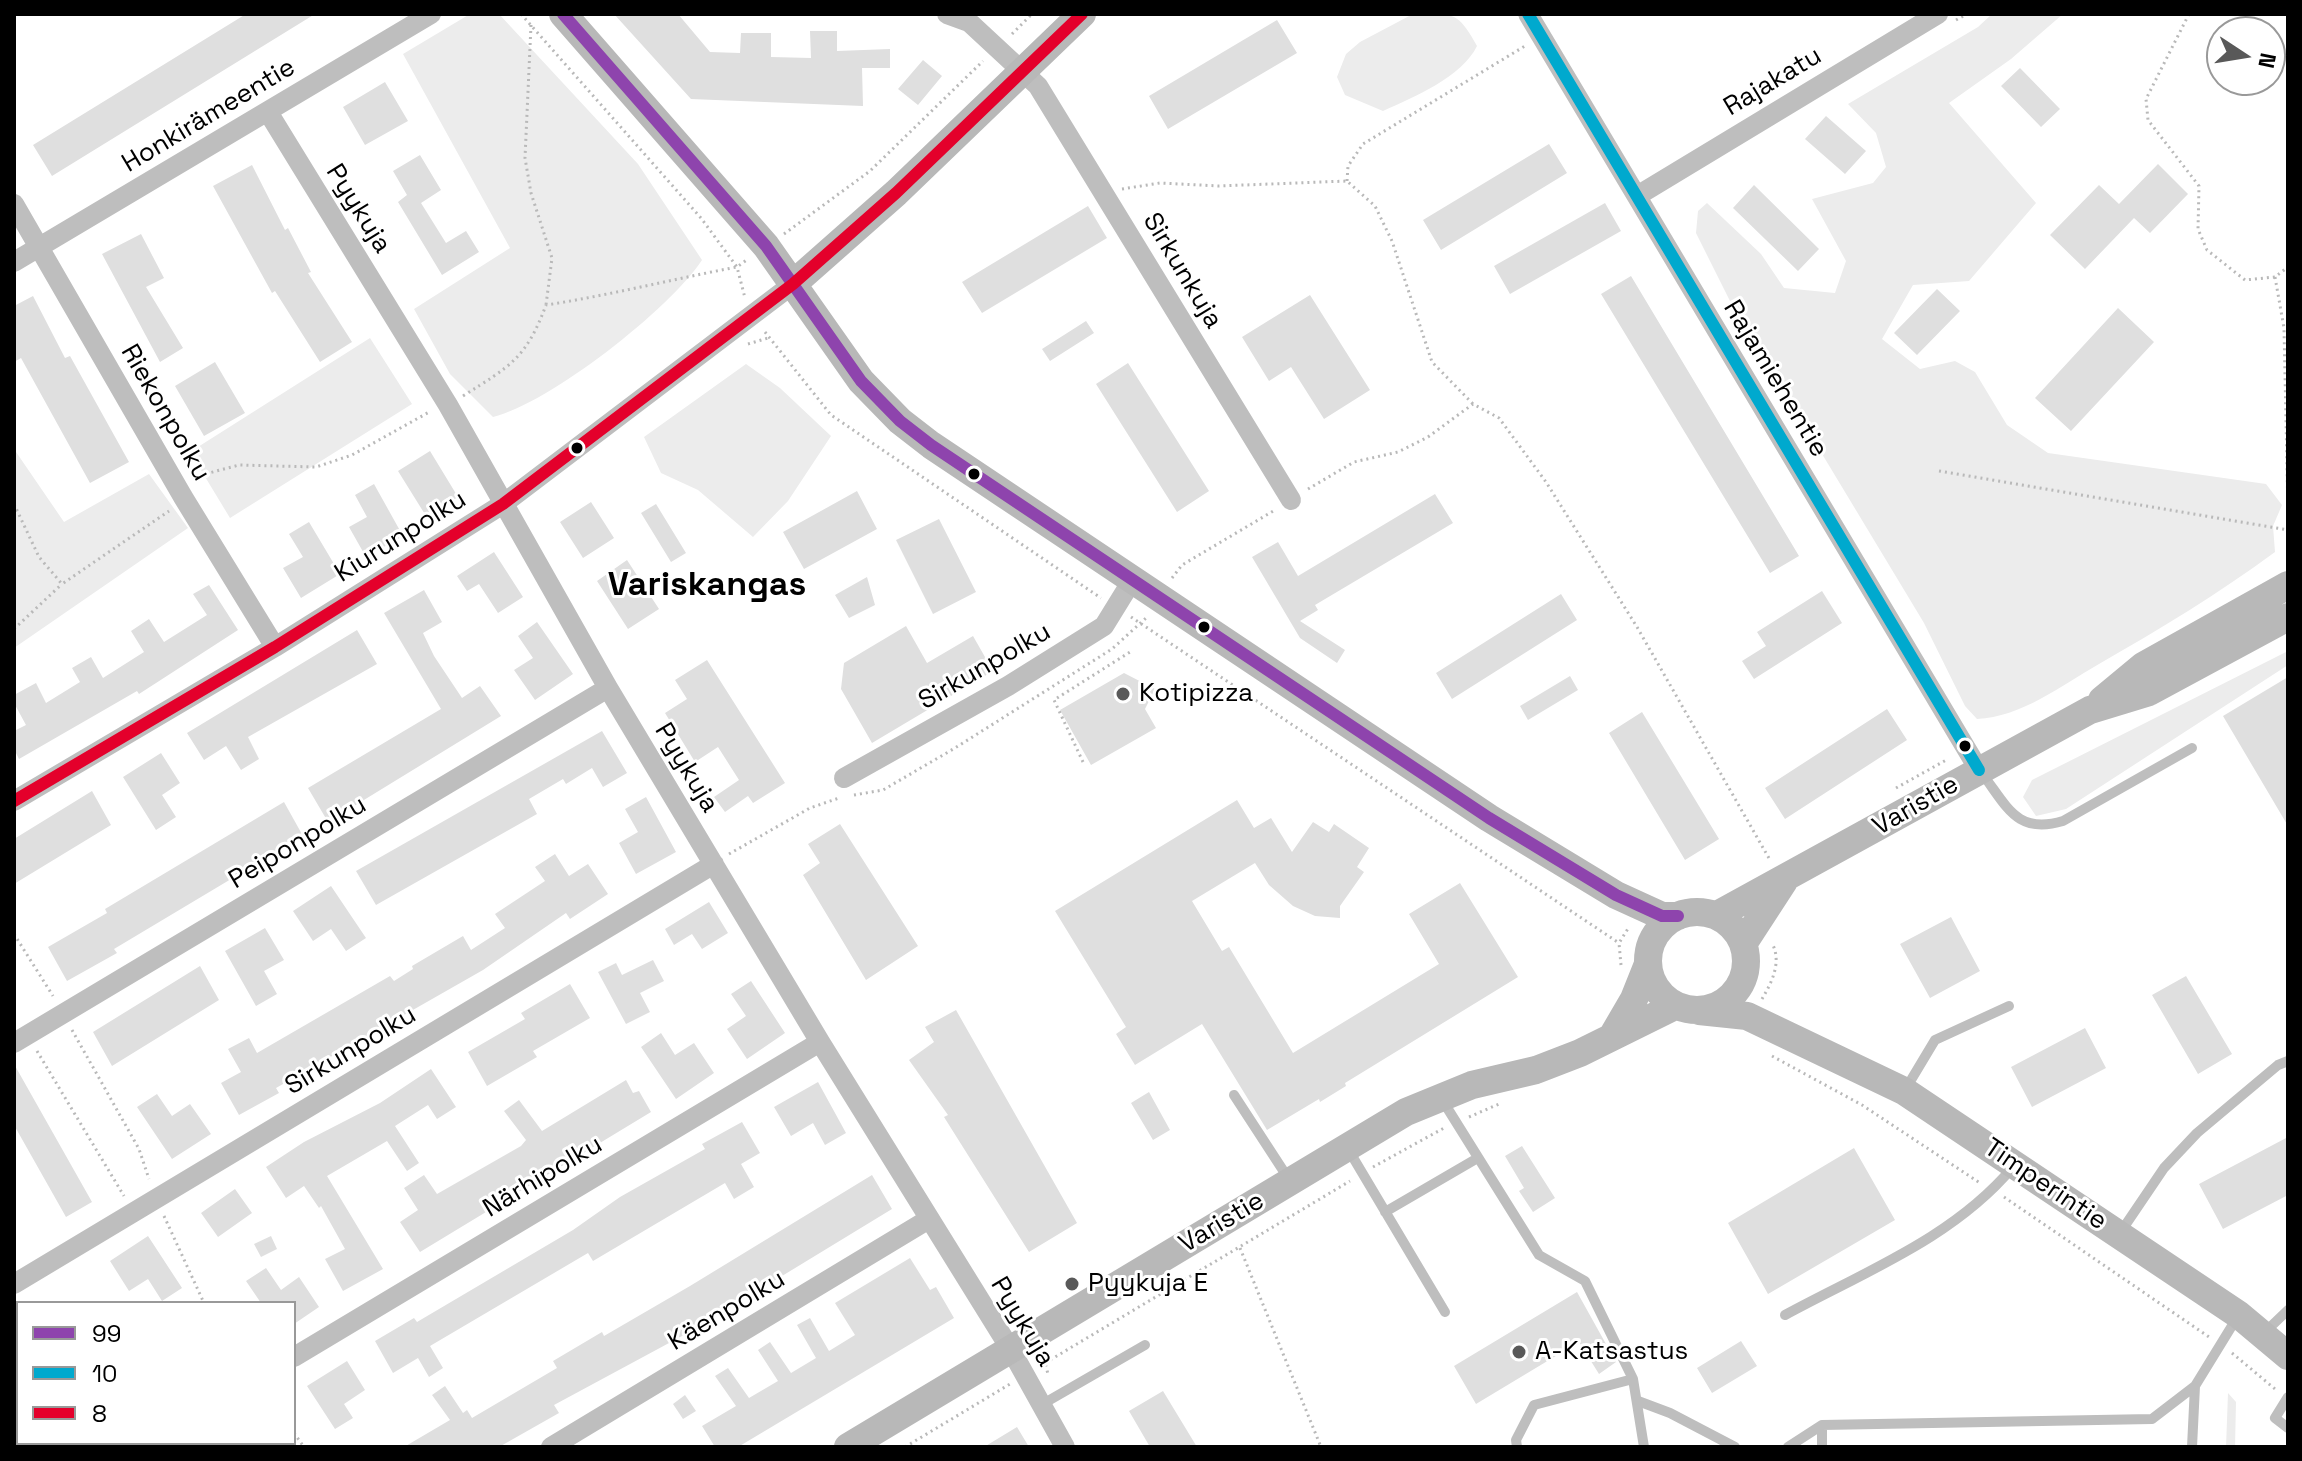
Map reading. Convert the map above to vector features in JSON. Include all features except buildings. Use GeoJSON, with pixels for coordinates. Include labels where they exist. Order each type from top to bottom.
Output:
{"type":"FeatureCollection","features":[{"type":"Feature","properties":{"kind":"street","name":"Honkirämeentie"},"geometry":{"type":"LineString","coordinates":[[14,262],[431,14]]}},
{"type":"Feature","properties":{"kind":"street"},"geometry":{"type":"LineString","coordinates":[[563,14],[766,246],[861,381],[900,421],[1489,818],[1616,895],[1662,916],[1678,916]]}},
{"type":"Feature","properties":{"kind":"street","name":"Sirkunkuja"},"geometry":{"type":"LineString","coordinates":[[947,14],[969,22],[1025,71],[1291,500]]}},
{"type":"Feature","properties":{"kind":"street"},"geometry":{"type":"LineString","coordinates":[[793,284],[1025,71],[1082,14]]}},
{"type":"Feature","properties":{"kind":"street","name":"Rajamiehentie"},"geometry":{"type":"LineString","coordinates":[[1528,14],[1979,770]]}},
{"type":"Feature","properties":{"kind":"street","name":"Rajakatu"},"geometry":{"type":"LineString","coordinates":[[1637,196],[1938,14]]}},
{"type":"Feature","properties":{"kind":"street","name":"Pyykuja"},"geometry":{"type":"LineString","coordinates":[[268,112],[448,405],[608,688],[820,1042],[1011,1350],[1065,1447]]}},
{"type":"Feature","properties":{"kind":"street","name":"Riekonpolku"},"geometry":{"type":"LineString","coordinates":[[14,204],[183,497],[275,647]]}},
{"type":"Feature","properties":{"kind":"street","name":"Kiurunpolku"},"geometry":{"type":"LineString","coordinates":[[14,801],[275,647],[503,504],[793,284]]}},
{"type":"Feature","properties":{"kind":"street","name":"Sirkunpolku"},"geometry":{"type":"LineString","coordinates":[[844,778],[1008,686],[1104,626],[1133,579]]}},
{"type":"Feature","properties":{"kind":"street","name":"Varistie"},"geometry":{"type":"LineString","coordinates":[[1717,915],[1778,870],[1979,770],[2090,710],[2143,666],[2288,585]]}},
{"type":"Feature","properties":{"kind":"street","name":"Varistie"},"geometry":{"type":"LineString","coordinates":[[2090,710],[2149,692],[2288,617]]}},
{"type":"Feature","properties":{"kind":"street","name":"Peiponpolku"},"geometry":{"type":"LineString","coordinates":[[20,1040],[608,688]]}},
{"type":"Feature","properties":{"kind":"street","name":"Sirkunpolku"},"geometry":{"type":"LineString","coordinates":[[14,1284],[714,864]]}},
{"type":"Feature","properties":{"kind":"street"},"geometry":{"type":"LineString","coordinates":[[1743,944],[1778,870]]}},
{"type":"Feature","properties":{"kind":"street"},"geometry":{"type":"LineString","coordinates":[[1613,1035],[1634,999],[1648,957],[1665,924],[1678,916],[1691,912],[1717,915],[1729,924],[1743,944],[1746,960],[1744,976],[1727,1001],[1687,1008],[1659,993],[1648,957],[1616,895]]}},
{"type":"Feature","properties":{"kind":"street","name":"Timperintie"},"geometry":{"type":"LineString","coordinates":[[1744,976],[1760,1003],[1789,1033]]}},
{"type":"Feature","properties":{"kind":"street","name":"Varistie"},"geometry":{"type":"LineString","coordinates":[[848,1447],[1347,1147],[1440,1096],[1536,1070],[1580,1053],[1613,1035],[1687,1008]]}},
{"type":"Feature","properties":{"kind":"street","name":"Timperintie"},"geometry":{"type":"LineString","coordinates":[[1687,1008],[1747,1016],[1789,1033],[1904,1091],[2239,1315],[2288,1356]]}},
{"type":"Feature","properties":{"kind":"street","name":"Närhipolku"},"geometry":{"type":"LineString","coordinates":[[296,1356],[820,1042]]}},
{"type":"Feature","properties":{"kind":"street","name":"Käenpolku"},"geometry":{"type":"LineString","coordinates":[[551,1447],[929,1219]]}},
{"type":"Feature","properties":{"kind":"lane"},"geometry":{"type":"LineString","coordinates":[[1979,770],[2023,822],[2040,828],[2063,821],[2192,748]]}},
{"type":"Feature","properties":{"kind":"lane"},"geometry":{"type":"LineString","coordinates":[[1904,1091],[1935,1040],[2009,1006]]}},
{"type":"Feature","properties":{"kind":"lane"},"geometry":{"type":"LineString","coordinates":[[2119,1234],[2164,1168],[2197,1133],[2278,1065],[2288,1061]]}},
{"type":"Feature","properties":{"kind":"lane"},"geometry":{"type":"LineString","coordinates":[[1234,1095],[1291,1182]]}},
{"type":"Feature","properties":{"kind":"lane"},"geometry":{"type":"LineString","coordinates":[[1440,1096],[1476,1159],[1539,1255],[1585,1281],[1633,1379],[1644,1447]]}},
{"type":"Feature","properties":{"kind":"lane"},"geometry":{"type":"LineString","coordinates":[[1347,1147],[1445,1312]]}},
{"type":"Feature","properties":{"kind":"lane"},"geometry":{"type":"LineString","coordinates":[[1385,1212],[1476,1159]]}},
{"type":"Feature","properties":{"kind":"lane"},"geometry":{"type":"LineString","coordinates":[[1785,1315],[1953,1225],[1993,1190],[2013,1166]]}},
{"type":"Feature","properties":{"kind":"lane"},"geometry":{"type":"LineString","coordinates":[[2264,1333],[2288,1310]]}},
{"type":"Feature","properties":{"kind":"lane"},"geometry":{"type":"LineString","coordinates":[[1788,1447],[1822,1425],[2152,1419],[2195,1386],[2239,1315]]}},
{"type":"Feature","properties":{"kind":"lane"},"geometry":{"type":"LineString","coordinates":[[1041,1405],[1145,1345]]}},
{"type":"Feature","properties":{"kind":"lane"},"geometry":{"type":"LineString","coordinates":[[1517,1447],[1516,1440],[1534,1405],[1633,1379]]}},
{"type":"Feature","properties":{"kind":"lane"},"geometry":{"type":"LineString","coordinates":[[2192,1447],[2195,1386]]}},
{"type":"Feature","properties":{"kind":"lane"},"geometry":{"type":"LineString","coordinates":[[2287,1398],[2275,1418],[2288,1428]]}},
{"type":"Feature","properties":{"kind":"lane"},"geometry":{"type":"LineString","coordinates":[[1638,1401],[1670,1413],[1735,1447]]}},
{"type":"Feature","properties":{"kind":"lane"},"geometry":{"type":"LineString","coordinates":[[1822,1425],[1822,1447]]}},
{"type":"Feature","properties":{"kind":"path"},"geometry":{"type":"LineString","coordinates":[[737,267],[870,171],[1032,14]]}},
{"type":"Feature","properties":{"kind":"path"},"geometry":{"type":"LineString","coordinates":[[2189,14],[2146,99],[2148,120],[2199,186],[2198,229],[2207,250],[2224,267],[2245,280],[2275,277],[2288,267]]}},
{"type":"Feature","properties":{"kind":"path"},"geometry":{"type":"LineString","coordinates":[[531,24],[525,158],[531,193],[552,258],[546,305]]}},
{"type":"Feature","properties":{"kind":"path"},"geometry":{"type":"LineString","coordinates":[[1347,181],[1348,166],[1363,144],[1525,46]]}},
{"type":"Feature","properties":{"kind":"path"},"geometry":{"type":"LineString","coordinates":[[1104,194],[1160,183],[1219,186],[1347,181],[1375,206],[1392,241],[1432,362],[1473,404],[1499,418],[1546,482],[1637,627],[1778,870]]}},
{"type":"Feature","properties":{"kind":"path"},"geometry":{"type":"LineString","coordinates":[[2275,277],[2284,328],[2288,513]]}},
{"type":"Feature","properties":{"kind":"path"},"geometry":{"type":"LineString","coordinates":[[1142,624],[1182,565],[1354,462],[1398,452],[1428,437],[1473,404]]}},
{"type":"Feature","properties":{"kind":"path"},"geometry":{"type":"LineString","coordinates":[[1939,471],[2288,530]]}},
{"type":"Feature","properties":{"kind":"path"},"geometry":{"type":"LineString","coordinates":[[14,629],[62,584],[168,512],[183,497]]}},
{"type":"Feature","properties":{"kind":"path"},"geometry":{"type":"LineString","coordinates":[[14,504],[39,557],[62,584]]}},
{"type":"Feature","properties":{"kind":"path"},"geometry":{"type":"LineString","coordinates":[[1083,762],[1054,700],[1130,652]]}},
{"type":"Feature","properties":{"kind":"path"},"geometry":{"type":"LineString","coordinates":[[14,934],[63,1013],[139,1149],[156,1198],[203,1301]]}},
{"type":"Feature","properties":{"kind":"path"},"geometry":{"type":"LineString","coordinates":[[20,1040],[133,1211]]}},
{"type":"Feature","properties":{"kind":"path"},"geometry":{"type":"LineString","coordinates":[[1759,1049],[1862,1105],[1993,1190],[2221,1344],[2287,1398]]}},
{"type":"Feature","properties":{"kind":"path"},"geometry":{"type":"LineString","coordinates":[[905,1447],[1362,1173],[1455,1123],[1506,1101]]}},
{"type":"Feature","properties":{"kind":"path"},"geometry":{"type":"LineString","coordinates":[[1240,1248],[1321,1447]]}},
{"type":"Feature","properties":{"kind":"shaded area"},"geometry":{"type":"Polygon","coordinates":[[[470,14],[499,14],[638,164],[702,260],[664,303],[607,352],[545,393],[493,417],[450,374],[414,309],[510,248],[403,54],[470,14]]]}},
{"type":"Feature","properties":{"kind":"shaded area"},"geometry":{"type":"Polygon","coordinates":[[[1413,14],[1452,16],[1464,26],[1477,46],[1449,76],[1383,111],[1345,95],[1337,77],[1346,54],[1360,42],[1413,14]]]}},
{"type":"Feature","properties":{"kind":"shaded area"},"geometry":{"type":"Polygon","coordinates":[[[1992,14],[2063,14],[2011,59],[1949,103],[2036,203],[1969,281],[1913,285],[1882,339],[1920,369],[1955,361],[1975,372],[2007,425],[2048,453],[2266,484],[2282,505],[2273,526],[2275,552],[2254,567],[2210,597],[2040,699],[2009,713],[1977,719],[1965,706],[1924,623],[1731,303],[1696,233],[1698,211],[1707,203],[1761,254],[1784,288],[1835,293],[1846,261],[1812,199],[1873,183],[1886,167],[1876,133],[1848,104],[1978,27],[1992,14]]]}},
{"type":"Feature","properties":{"kind":"shaded area"},"geometry":{"type":"Polygon","coordinates":[[[370,338],[412,404],[230,518],[190,452],[370,338]]]}},
{"type":"Feature","properties":{"kind":"shaded area"},"geometry":{"type":"Polygon","coordinates":[[[746,364],[780,388],[831,436],[788,501],[753,537],[698,490],[661,473],[644,437],[746,364]]]}},
{"type":"Feature","properties":{"kind":"shaded area"},"geometry":{"type":"Polygon","coordinates":[[[14,449],[64,522],[149,474],[188,528],[14,648],[14,449]]]}},
{"type":"Feature","properties":{"kind":"shaded area"},"geometry":{"type":"Polygon","coordinates":[[[2288,651],[2288,665],[2066,809],[2036,816],[2023,797],[2032,780],[2288,651]]]}},
{"type":"Feature","properties":{"kind":"shaded area"},"geometry":{"type":"Polygon","coordinates":[[[2228,1393],[2236,1402],[2235,1447],[2226,1447],[2228,1393]]]}},
{"type":"Feature","properties":{"kind":"transit line","name":"99"},"geometry":{"type":"LineString","coordinates":[[563,14],[766,246],[861,381],[900,421],[931,445],[1489,818],[1616,895],[1662,916],[1678,916]]}},
{"type":"Feature","properties":{"kind":"transit line","name":"8"},"geometry":{"type":"LineString","coordinates":[[14,801],[275,647],[503,504],[793,284],[896,193],[1082,14]]}},
{"type":"Feature","properties":{"kind":"transit line","name":"10"},"geometry":{"type":"LineString","coordinates":[[1528,14],[1979,770]]}},
{"type":"Feature","properties":{"kind":"place","name":"Kotipizza"},"geometry":{"type":"Point","coordinates":[1123,694]}},
{"type":"Feature","properties":{"kind":"place","name":"Pyykuja E"},"geometry":{"type":"Point","coordinates":[1072,1284]}},
{"type":"Feature","properties":{"kind":"place","name":"A-Katsastus"},"geometry":{"type":"Point","coordinates":[1519,1352]}},
{"type":"Feature","properties":{"kind":"district","name":"Variskangas"},"geometry":{"type":"Point","coordinates":[707,586]}}]}
